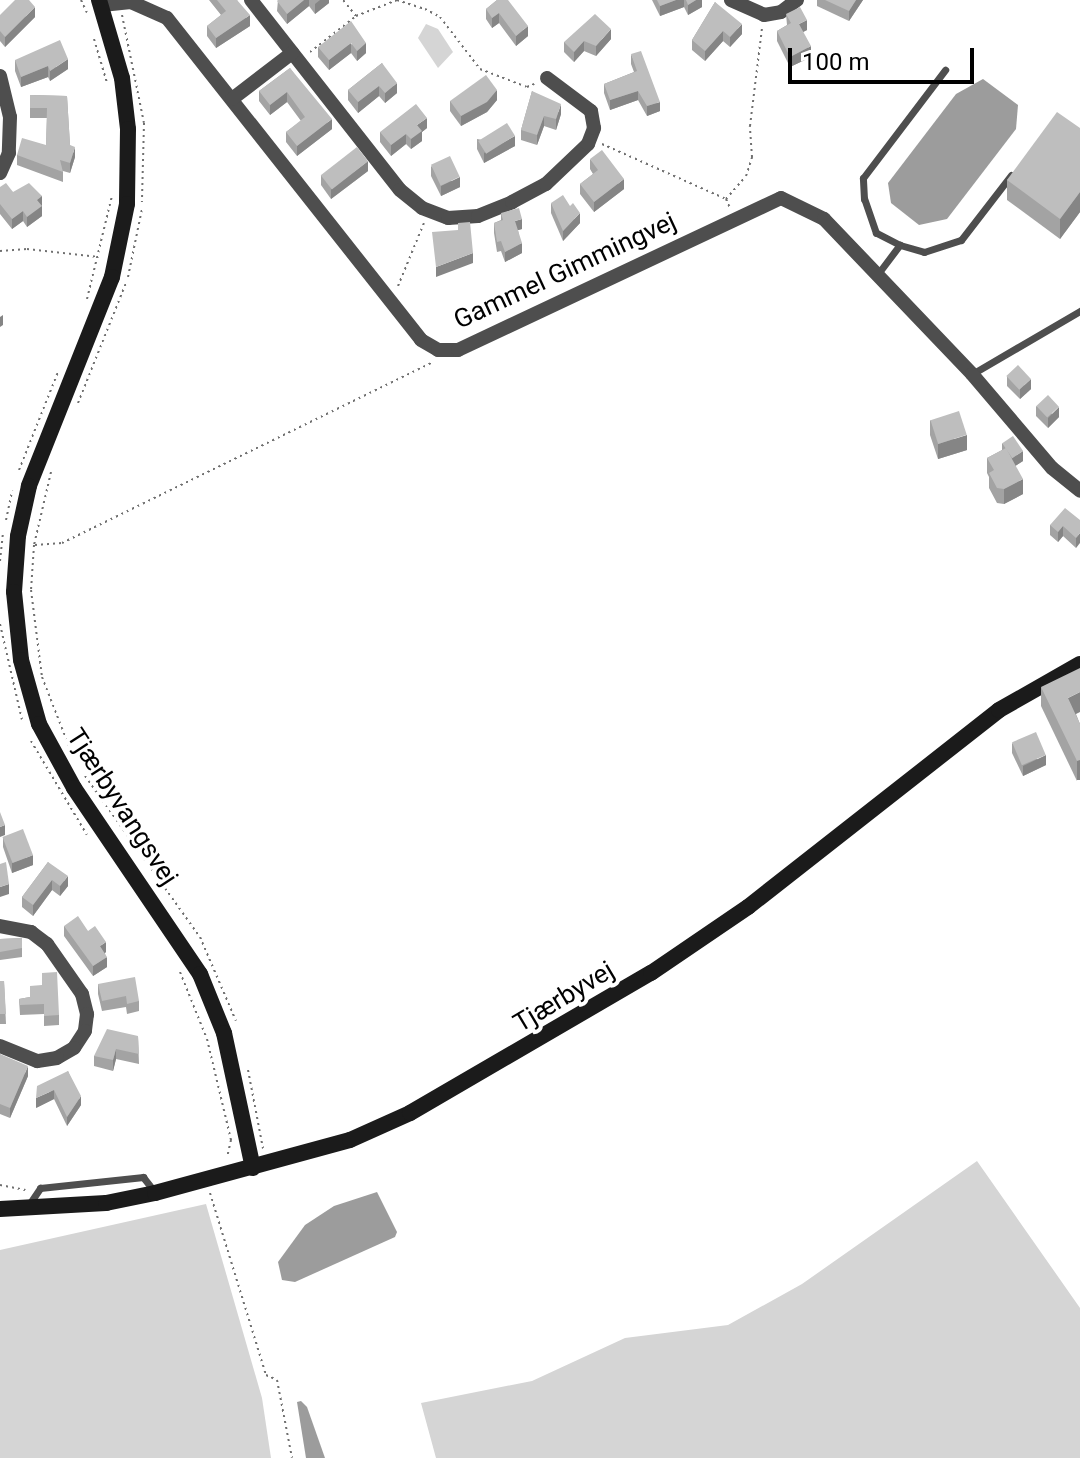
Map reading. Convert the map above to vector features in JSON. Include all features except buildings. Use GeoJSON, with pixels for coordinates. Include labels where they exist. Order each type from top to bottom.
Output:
{"type":"FeatureCollection","features":[{"type":"Feature","properties":{"kind":"street"},"geometry":{"type":"LineString","coordinates":[[251,0],[400,190],[428,210],[448,218],[478,216],[512,202],[571,164],[590,138],[591,111],[547,78]]}},
{"type":"Feature","properties":{"kind":"street"},"geometry":{"type":"LineString","coordinates":[[731,0],[764,15],[781,12],[797,0]]}},
{"type":"Feature","properties":{"kind":"street","name":"Gammel Gimmingvej"},"geometry":{"type":"LineString","coordinates":[[107,3],[152,7],[167,18],[421,340],[438,350],[458,350],[781,198],[824,219],[972,374],[1052,468],[1080,491]]}},
{"type":"Feature","properties":{"kind":"street","name":"Tjærbyvangsvej"},"geometry":{"type":"LineString","coordinates":[[107,3],[122,78],[128,129],[127,204],[112,277],[29,486],[7,592],[21,660],[39,724],[74,788],[200,974],[224,1033],[253,1168]]}},
{"type":"Feature","properties":{"kind":"street"},"geometry":{"type":"LineString","coordinates":[[232,99],[295,57]]}},
{"type":"Feature","properties":{"kind":"street"},"geometry":{"type":"LineString","coordinates":[[0,76],[10,117],[9,153],[0,173]]}},
{"type":"Feature","properties":{"kind":"street","name":"Tjærbyvej"},"geometry":{"type":"LineString","coordinates":[[0,1209],[30,1200],[155,1193],[350,1140],[410,1113],[651,973],[748,907],[999,710],[1080,664]]}},
{"type":"Feature","properties":{"kind":"street"},"geometry":{"type":"LineString","coordinates":[[0,926],[31,932],[47,944],[82,994],[87,1014],[74,1048],[57,1058],[37,1061],[0,1046]]}},
{"type":"Feature","properties":{"kind":"lane"},"geometry":{"type":"LineString","coordinates":[[945,70],[863,178],[864,199],[876,233],[924,252],[961,240],[1018,167]]}},
{"type":"Feature","properties":{"kind":"lane"},"geometry":{"type":"LineString","coordinates":[[877,275],[900,245]]}},
{"type":"Feature","properties":{"kind":"lane"},"geometry":{"type":"LineString","coordinates":[[972,374],[1080,311]]}},
{"type":"Feature","properties":{"kind":"path"},"geometry":{"type":"LineString","coordinates":[[81,0],[107,84]]}},
{"type":"Feature","properties":{"kind":"path"},"geometry":{"type":"LineString","coordinates":[[343,0],[356,16]]}},
{"type":"Feature","properties":{"kind":"path"},"geometry":{"type":"LineString","coordinates":[[73,416],[117,315],[138,241],[145,183],[140,95],[107,3]]}},
{"type":"Feature","properties":{"kind":"path"},"geometry":{"type":"LineString","coordinates":[[295,57],[356,16],[382,3],[411,3],[440,17],[480,69],[527,87],[547,78]]}},
{"type":"Feature","properties":{"kind":"path"},"geometry":{"type":"LineString","coordinates":[[726,199],[746,176],[752,157],[750,126],[764,15]]}},
{"type":"Feature","properties":{"kind":"path"},"geometry":{"type":"LineString","coordinates":[[590,138],[726,199],[735,217]]}},
{"type":"Feature","properties":{"kind":"path"},"geometry":{"type":"LineString","coordinates":[[83,312],[100,257],[112,195]]}},
{"type":"Feature","properties":{"kind":"path"},"geometry":{"type":"LineString","coordinates":[[386,296],[404,282],[428,210]]}},
{"type":"Feature","properties":{"kind":"path"},"geometry":{"type":"LineString","coordinates":[[0,251],[27,249],[100,257]]}},
{"type":"Feature","properties":{"kind":"path"},"geometry":{"type":"LineString","coordinates":[[34,545],[62,543],[458,350]]}},
{"type":"Feature","properties":{"kind":"path"},"geometry":{"type":"LineString","coordinates":[[0,561],[11,495],[60,366]]}},
{"type":"Feature","properties":{"kind":"path"},"geometry":{"type":"LineString","coordinates":[[51,471],[34,545],[31,590],[42,677],[76,760]]}},
{"type":"Feature","properties":{"kind":"path"},"geometry":{"type":"LineString","coordinates":[[0,624],[14,701],[25,726]]}},
{"type":"Feature","properties":{"kind":"path"},"geometry":{"type":"LineString","coordinates":[[30,739],[60,798],[95,846]]}},
{"type":"Feature","properties":{"kind":"path"},"geometry":{"type":"LineString","coordinates":[[82,772],[200,937],[238,1031]]}},
{"type":"Feature","properties":{"kind":"path"},"geometry":{"type":"LineString","coordinates":[[177,967],[207,1039],[231,1140],[227,1157],[253,1168],[266,1144],[245,1059]]}},
{"type":"Feature","properties":{"kind":"path"},"geometry":{"type":"LineString","coordinates":[[206,1181],[266,1375],[277,1380],[292,1458]]}},
{"type":"Feature","properties":{"kind":"path"},"geometry":{"type":"LineString","coordinates":[[0,1185],[30,1200]]}},
{"type":"Feature","properties":{"kind":"shaded area"},"geometry":{"type":"Polygon","coordinates":[[[426,24],[438,29],[453,52],[438,68],[418,38],[426,24]]]}},
{"type":"Feature","properties":{"kind":"shaded area"},"geometry":{"type":"Polygon","coordinates":[[[983,79],[1018,105],[1016,129],[947,219],[919,225],[891,203],[888,183],[956,94],[983,79]]]}},
{"type":"Feature","properties":{"kind":"shaded area"},"geometry":{"type":"Polygon","coordinates":[[[977,1161],[1080,1308],[1080,1458],[436,1458],[421,1403],[532,1381],[625,1338],[728,1325],[802,1284],[977,1161]]]}},
{"type":"Feature","properties":{"kind":"shaded area"},"geometry":{"type":"Polygon","coordinates":[[[377,1192],[397,1232],[395,1237],[295,1282],[282,1280],[278,1262],[305,1225],[334,1206],[377,1192]]]}},
{"type":"Feature","properties":{"kind":"shaded area"},"geometry":{"type":"Polygon","coordinates":[[[206,1204],[262,1398],[271,1458],[0,1458],[0,1250],[206,1204]]]}},
{"type":"Feature","properties":{"kind":"shaded area"},"geometry":{"type":"Polygon","coordinates":[[[301,1401],[307,1407],[325,1458],[306,1458],[297,1402],[301,1401]]]}}]}
